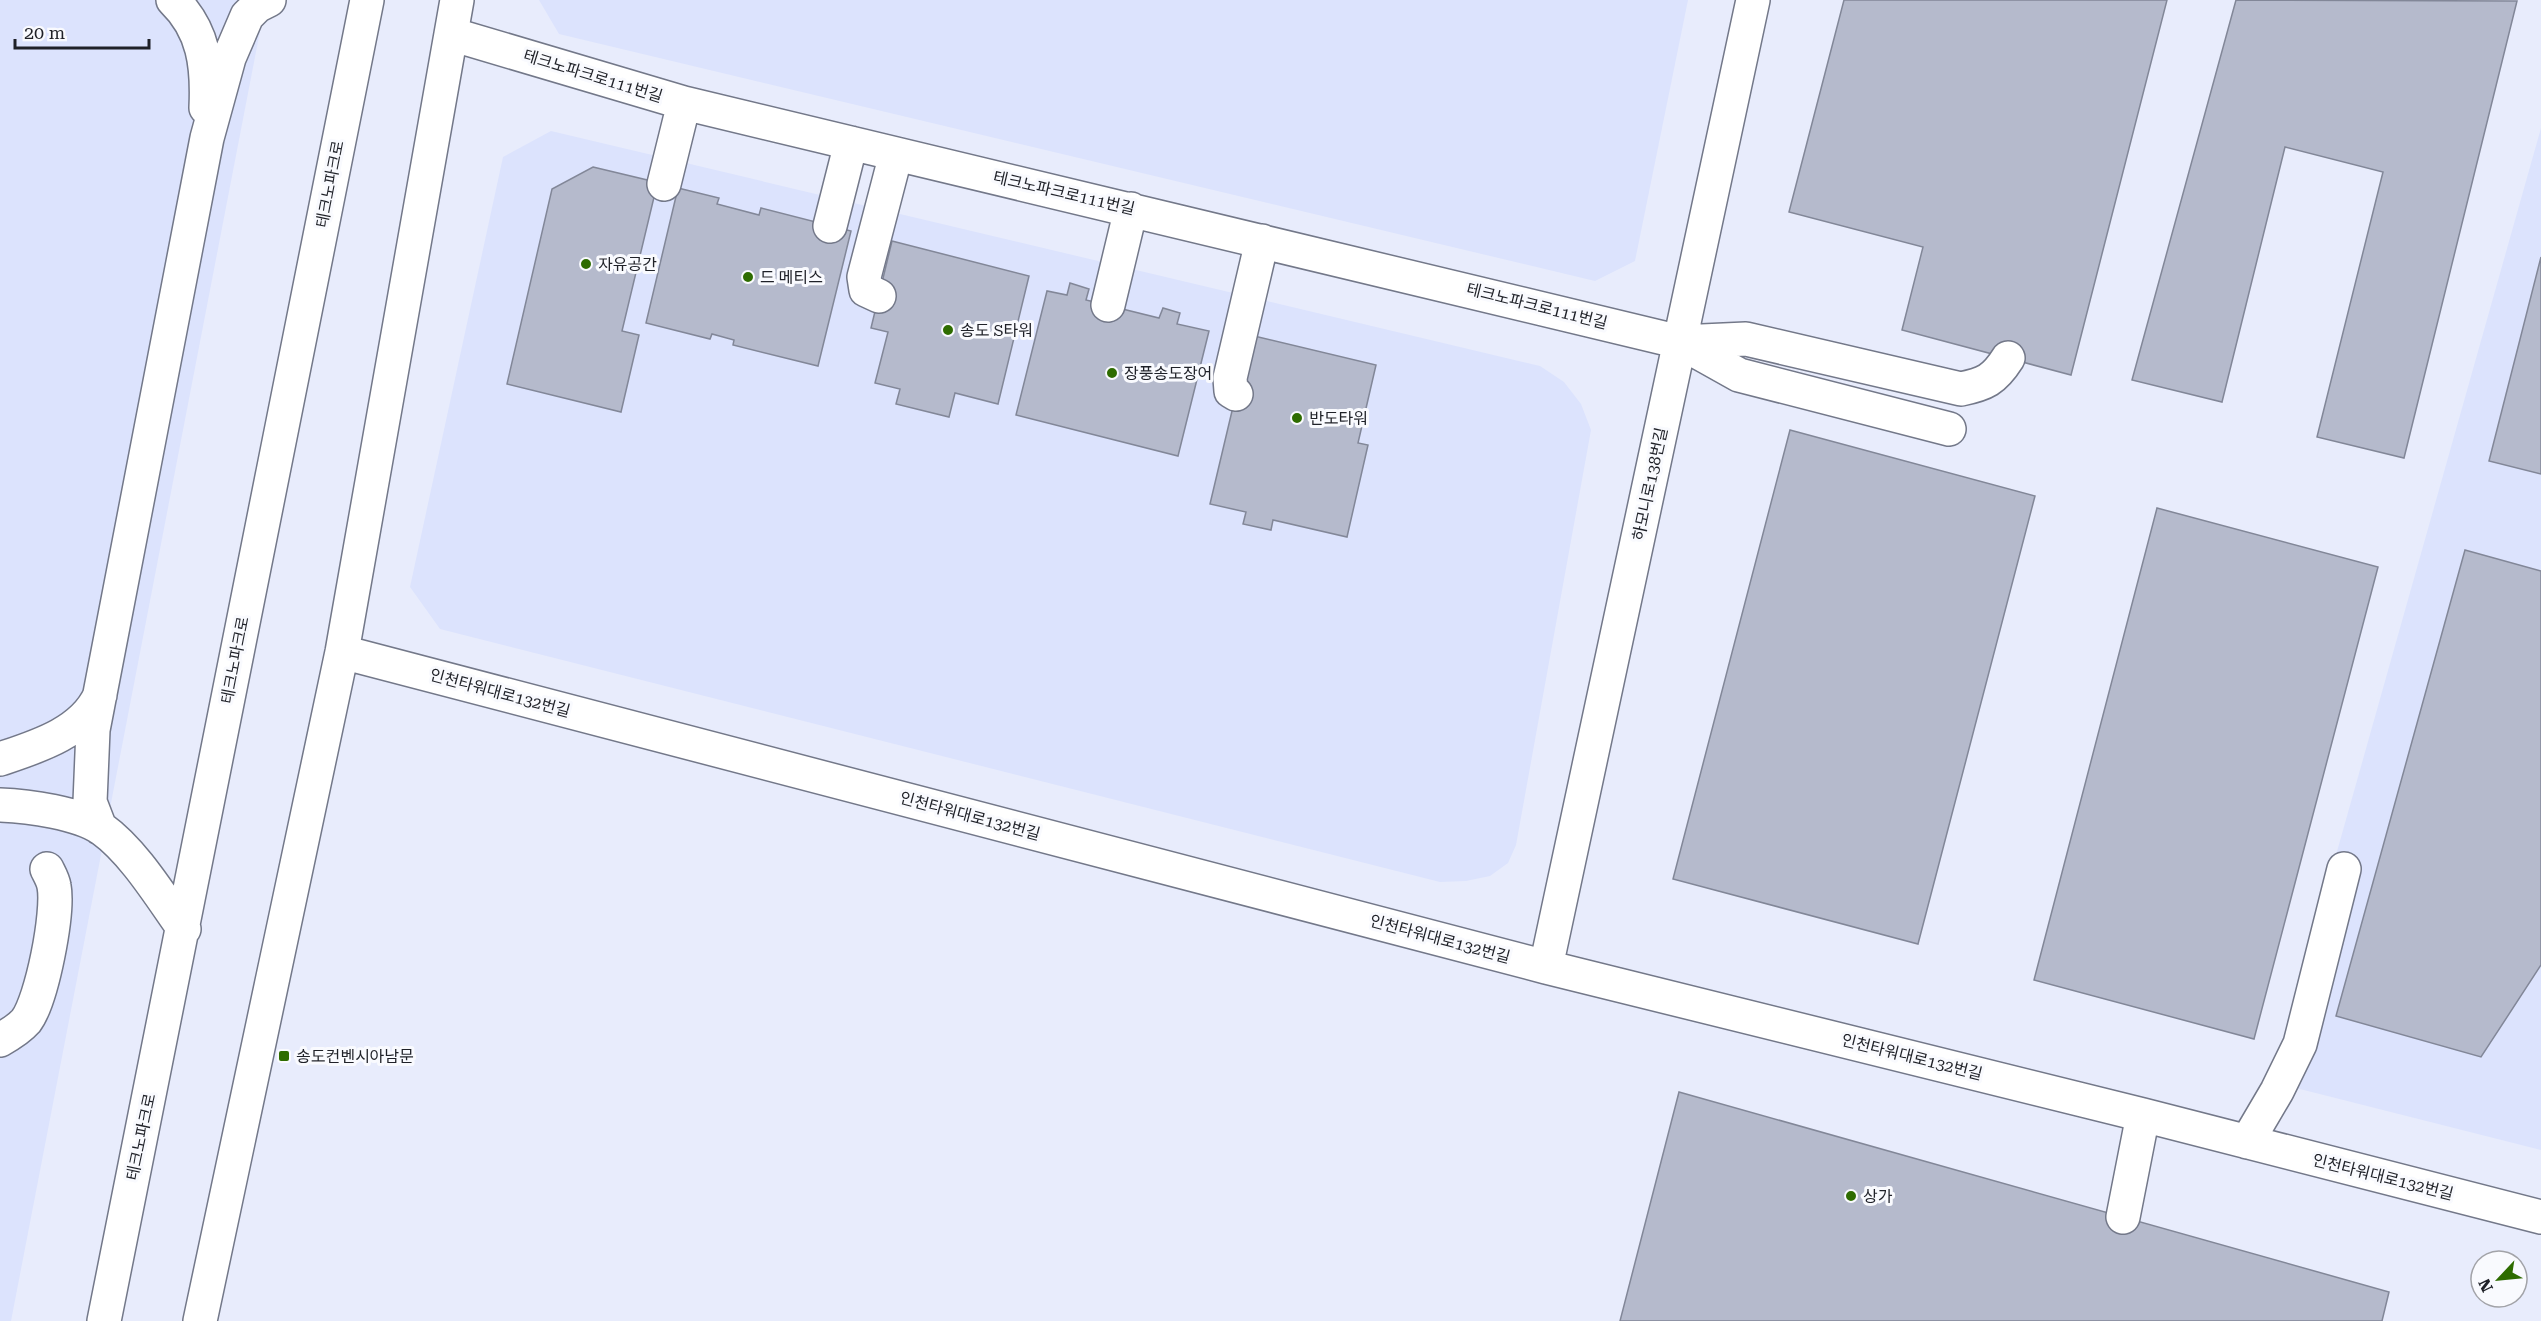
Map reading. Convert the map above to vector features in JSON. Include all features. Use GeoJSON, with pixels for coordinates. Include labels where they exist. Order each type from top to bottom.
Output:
{"type":"FeatureCollection","features":[{"type":"Feature","properties":{"kind":"street"},"geometry":{"type":"LineString","coordinates":[[173,0],[185,12],[197,32],[206,75],[203,148],[197,190]]}},
{"type":"Feature","properties":{"kind":"street"},"geometry":{"type":"LineString","coordinates":[[100,828],[90,802],[93,730],[207,138],[229,58],[247,16],[257,6],[269,0]]}},
{"type":"Feature","properties":{"kind":"street","name":"테크노파크로"},"geometry":{"type":"LineString","coordinates":[[104,1321],[184,929],[238,644],[367,0]]}},
{"type":"Feature","properties":{"kind":"street"},"geometry":{"type":"LineString","coordinates":[[200,1321],[342,652],[457,0]]}},
{"type":"Feature","properties":{"kind":"street","name":"하모니로138번길"},"geometry":{"type":"LineString","coordinates":[[1546,967],[1753,0]]}},
{"type":"Feature","properties":{"kind":"street","name":"테크노파크로111번길"},"geometry":{"type":"LineString","coordinates":[[451,34],[684,104],[1680,342]]}},
{"type":"Feature","properties":{"kind":"street"},"geometry":{"type":"LineString","coordinates":[[664,184],[684,104]]}},
{"type":"Feature","properties":{"kind":"street"},"geometry":{"type":"LineString","coordinates":[[830,226],[851,143]]}},
{"type":"Feature","properties":{"kind":"street"},"geometry":{"type":"LineString","coordinates":[[879,296],[866,290],[864,277],[896,154]]}},
{"type":"Feature","properties":{"kind":"street"},"geometry":{"type":"LineString","coordinates":[[1108,305],[1131,209]]}},
{"type":"Feature","properties":{"kind":"street"},"geometry":{"type":"LineString","coordinates":[[1236,394],[1231,391],[1230,378],[1262,241]]}},
{"type":"Feature","properties":{"kind":"street"},"geometry":{"type":"LineString","coordinates":[[1680,342],[1746,339],[1961,389],[1981,385],[1997,374],[2008,358]]}},
{"type":"Feature","properties":{"kind":"street"},"geometry":{"type":"LineString","coordinates":[[1680,342],[1738,375],[1949,429]]}},
{"type":"Feature","properties":{"kind":"street","name":"인천타워대로132번길"},"geometry":{"type":"LineString","coordinates":[[342,652],[1546,967],[2143,1115],[2541,1217]]}},
{"type":"Feature","properties":{"kind":"street"},"geometry":{"type":"LineString","coordinates":[[0,759],[37,746],[68,730],[83,720],[94,708],[100,694]]}},
{"type":"Feature","properties":{"kind":"street"},"geometry":{"type":"LineString","coordinates":[[0,805],[70,816],[100,828],[112,837],[140,869],[184,929]]}},
{"type":"Feature","properties":{"kind":"street"},"geometry":{"type":"LineString","coordinates":[[0,1040],[9,1036],[26,1021],[41,988],[54,903],[54,885],[47,869]]}},
{"type":"Feature","properties":{"kind":"street"},"geometry":{"type":"LineString","coordinates":[[2247,1142],[2277,1091],[2300,1044],[2344,869]]}},
{"type":"Feature","properties":{"kind":"street"},"geometry":{"type":"LineString","coordinates":[[2123,1217],[2143,1115]]}},
{"type":"Feature","properties":{"kind":"shaded area"},"geometry":{"type":"Polygon","coordinates":[[[0,0],[266,0],[11,1321],[0,1321],[0,0]]]}},
{"type":"Feature","properties":{"kind":"shaded area"},"geometry":{"type":"Polygon","coordinates":[[[539,0],[1688,0],[1635,261],[1595,281],[559,34],[539,0]]]}},
{"type":"Feature","properties":{"kind":"shaded area"},"geometry":{"type":"Polygon","coordinates":[[[2541,128],[2541,1150],[2272,1082],[2541,128]]]}},
{"type":"Feature","properties":{"kind":"shaded area"},"geometry":{"type":"Polygon","coordinates":[[[551,131],[1540,366],[1564,382],[1581,404],[1591,430],[1516,845],[1508,863],[1490,876],[1466,881],[1440,882],[440,629],[410,587],[503,157],[551,131]]]}},
{"type":"Feature","properties":{"kind":"building"},"geometry":{"type":"Polygon","coordinates":[[[1844,0],[2167,0],[2071,375],[1902,330],[1923,247],[1789,212],[1844,0]]]}},
{"type":"Feature","properties":{"kind":"building"},"geometry":{"type":"Polygon","coordinates":[[[2236,0],[2517,1],[2404,458],[2317,437],[2383,172],[2285,147],[2222,402],[2132,380],[2236,0]]]}},
{"type":"Feature","properties":{"kind":"building","name":"자유공간"},"geometry":{"type":"Polygon","coordinates":[[[593,167],[664,184],[655,193],[622,331],[639,335],[621,412],[507,384],[552,189],[593,167]]]}},
{"type":"Feature","properties":{"kind":"building","name":"드 메티스"},"geometry":{"type":"Polygon","coordinates":[[[678,188],[719,198],[717,204],[759,215],[761,208],[851,231],[818,366],[733,345],[734,340],[712,334],[710,339],[646,323],[678,188]]]}},
{"type":"Feature","properties":{"kind":"building","name":"송도 S타워"},"geometry":{"type":"Polygon","coordinates":[[[892,241],[1029,276],[998,404],[955,393],[949,417],[896,404],[900,389],[875,383],[888,332],[871,328],[892,241]]]}},
{"type":"Feature","properties":{"kind":"building"},"geometry":{"type":"Polygon","coordinates":[[[2541,257],[2541,474],[2489,461],[2541,257]]]}},
{"type":"Feature","properties":{"kind":"building","name":"장풍송도장어"},"geometry":{"type":"Polygon","coordinates":[[[1070,283],[1089,289],[1086,300],[1159,318],[1163,308],[1180,313],[1177,324],[1209,331],[1178,456],[1016,415],[1047,291],[1067,295],[1070,283]]]}},
{"type":"Feature","properties":{"kind":"building","name":"반도타워"},"geometry":{"type":"Polygon","coordinates":[[[1250,335],[1376,365],[1358,443],[1368,445],[1347,537],[1273,520],[1271,530],[1243,524],[1246,512],[1210,504],[1250,335]]]}},
{"type":"Feature","properties":{"kind":"building"},"geometry":{"type":"Polygon","coordinates":[[[1790,430],[2035,496],[1918,944],[1673,879],[1790,430]]]}},
{"type":"Feature","properties":{"kind":"building"},"geometry":{"type":"Polygon","coordinates":[[[2157,508],[2378,567],[2254,1039],[2034,980],[2157,508]]]}},
{"type":"Feature","properties":{"kind":"building"},"geometry":{"type":"Polygon","coordinates":[[[2465,550],[2541,571],[2541,965],[2481,1057],[2336,1016],[2465,550]]]}},
{"type":"Feature","properties":{"kind":"building","name":"상가"},"geometry":{"type":"Polygon","coordinates":[[[1679,1092],[2389,1292],[2382,1321],[1620,1321],[1679,1092]]]}},
{"type":"Feature","properties":{"kind":"place","name":"자유공간"},"geometry":{"type":"Point","coordinates":[586,264]}},
{"type":"Feature","properties":{"kind":"place","name":"드 메티스"},"geometry":{"type":"Point","coordinates":[748,277]}},
{"type":"Feature","properties":{"kind":"place","name":"송도 S타워"},"geometry":{"type":"Point","coordinates":[948,330]}},
{"type":"Feature","properties":{"kind":"place","name":"장풍송도장어"},"geometry":{"type":"Point","coordinates":[1112,373]}},
{"type":"Feature","properties":{"kind":"place","name":"반도타워"},"geometry":{"type":"Point","coordinates":[1297,418]}},
{"type":"Feature","properties":{"kind":"place","name":"송도컨벤시아남문"},"geometry":{"type":"Point","coordinates":[284,1056]}},
{"type":"Feature","properties":{"kind":"place","name":"상가"},"geometry":{"type":"Point","coordinates":[1851,1196]}}]}
